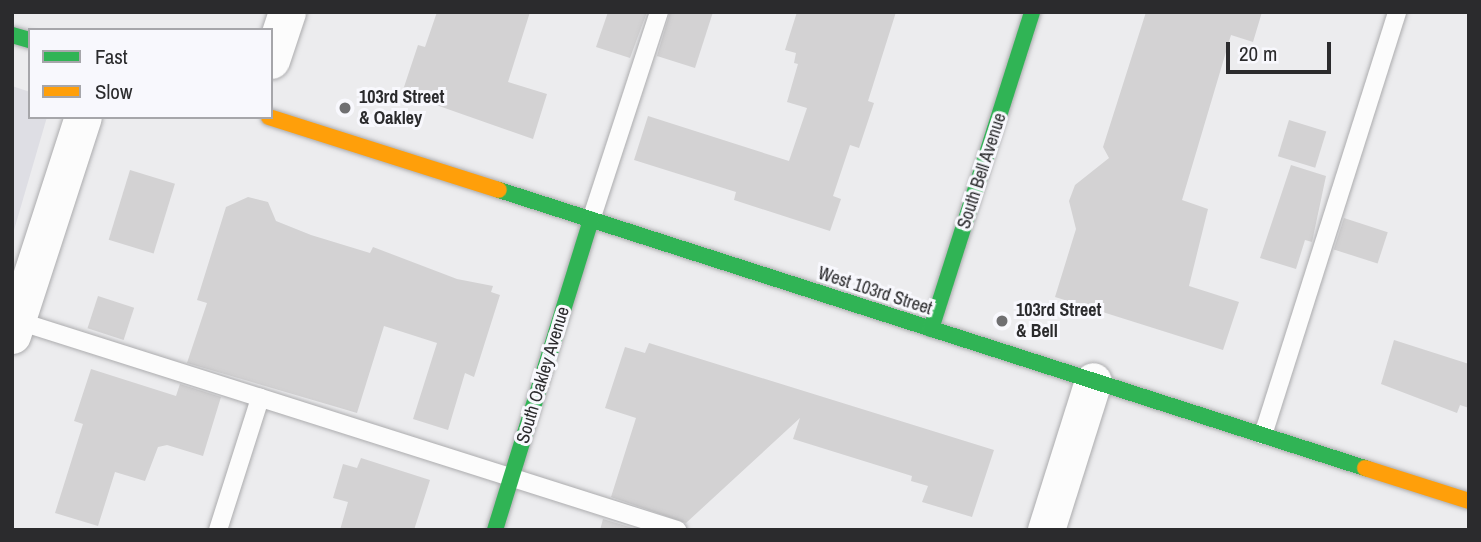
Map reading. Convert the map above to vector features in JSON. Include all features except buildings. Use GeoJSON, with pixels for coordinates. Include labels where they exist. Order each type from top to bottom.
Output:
{"type":"FeatureCollection","features":[{"type":"Feature","properties":{"kind":"main road","name":"South Bell Avenue"},"geometry":{"type":"LineString","coordinates":[[931,329],[1032,12]]}},
{"type":"Feature","properties":{"kind":"main road","name":"West 103rd Street"},"geometry":{"type":"LineString","coordinates":[[273,118],[1469,501]]}},
{"type":"Feature","properties":{"kind":"main road","name":"South Oakley Avenue"},"geometry":{"type":"LineString","coordinates":[[495,530],[591,220]]}},
{"type":"Feature","properties":{"kind":"street"},"geometry":{"type":"LineString","coordinates":[[273,54],[287,12]]}},
{"type":"Feature","properties":{"kind":"street"},"geometry":{"type":"LineString","coordinates":[[14,325],[82,119]]}},
{"type":"Feature","properties":{"kind":"street"},"geometry":{"type":"LineString","coordinates":[[1046,530],[1093,381]]}},
{"type":"Feature","properties":{"kind":"lane"},"geometry":{"type":"LineString","coordinates":[[591,220],[659,12]]}},
{"type":"Feature","properties":{"kind":"lane"},"geometry":{"type":"LineString","coordinates":[[1263,435],[1397,12]]}},
{"type":"Feature","properties":{"kind":"lane"},"geometry":{"type":"LineString","coordinates":[[14,325],[260,398],[677,530]]}},
{"type":"Feature","properties":{"kind":"lane"},"geometry":{"type":"LineString","coordinates":[[218,530],[260,398]]}},
{"type":"Feature","properties":{"kind":"shaded area"},"geometry":{"type":"Polygon","coordinates":[[[12,86],[28,91],[28,119],[46,119],[12,237],[12,86]]]}},
{"type":"Feature","properties":{"kind":"traffic: fast"},"geometry":{"type":"LineString","coordinates":[[931,329],[1032,12]]}},
{"type":"Feature","properties":{"kind":"traffic: fast"},"geometry":{"type":"LineString","coordinates":[[12,35],[28,39]]}},
{"type":"Feature","properties":{"kind":"traffic: fast"},"geometry":{"type":"LineString","coordinates":[[499,190],[1365,468]]}},
{"type":"Feature","properties":{"kind":"traffic: fast"},"geometry":{"type":"LineString","coordinates":[[495,530],[591,220]]}},
{"type":"Feature","properties":{"kind":"traffic: slow"},"geometry":{"type":"LineString","coordinates":[[273,118],[499,190]]}},
{"type":"Feature","properties":{"kind":"traffic: slow"},"geometry":{"type":"LineString","coordinates":[[1365,468],[1469,501]]}},
{"type":"Feature","properties":{"kind":"place","name":"103rd Street & Oakley"},"geometry":{"type":"Point","coordinates":[345,108]}},
{"type":"Feature","properties":{"kind":"place","name":"103rd Street & Bell"},"geometry":{"type":"Point","coordinates":[1002,321]}}]}
